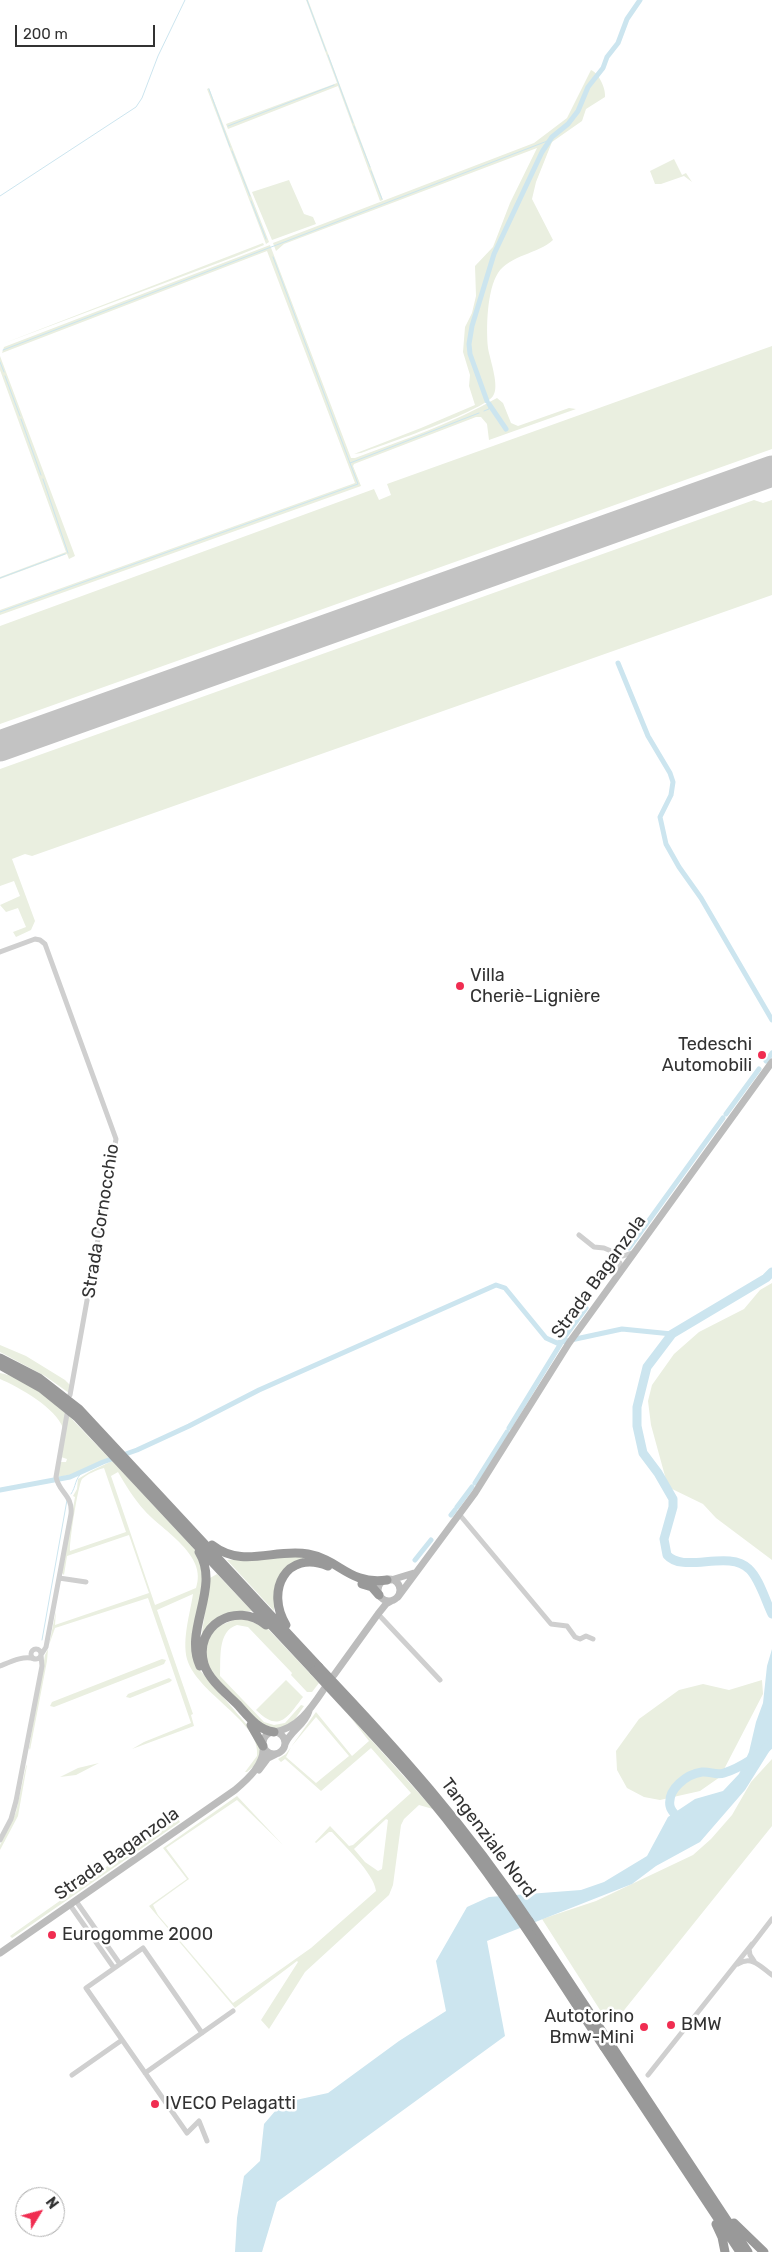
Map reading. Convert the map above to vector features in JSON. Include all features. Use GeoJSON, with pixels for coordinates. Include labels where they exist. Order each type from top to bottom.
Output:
{"type":"FeatureCollection","features":[{"type":"Feature","properties":{"kind":"highway"},"geometry":{"type":"LineString","coordinates":[[0,1358],[30,1373],[55,1390],[100,1435],[180,1526],[304,1661]]}},
{"type":"Feature","properties":{"kind":"highway"},"geometry":{"type":"LineString","coordinates":[[0,1366],[10,1370],[53,1397],[100,1435]]}},
{"type":"Feature","properties":{"kind":"highway"},"geometry":{"type":"LineString","coordinates":[[138,1477],[208,1543],[227,1554],[252,1558],[307,1554],[324,1560],[359,1579],[372,1581],[388,1580]]}},
{"type":"Feature","properties":{"kind":"highway"},"geometry":{"type":"LineString","coordinates":[[164,1500],[316,1667]]}},
{"type":"Feature","properties":{"kind":"highway"},"geometry":{"type":"LineString","coordinates":[[180,1526],[184,1535],[199,1552],[206,1569],[196,1642],[198,1662],[211,1682],[256,1730],[263,1746]]}},
{"type":"Feature","properties":{"kind":"highway"},"geometry":{"type":"LineString","coordinates":[[316,1667],[308,1650],[289,1629],[278,1609],[277,1589],[287,1572],[300,1564],[320,1563],[370,1586],[380,1595]]}},
{"type":"Feature","properties":{"kind":"highway"},"geometry":{"type":"LineString","coordinates":[[274,1732],[263,1729],[253,1721],[211,1677],[205,1667],[202,1656],[205,1638],[213,1626],[223,1619],[236,1614],[249,1616],[265,1624],[292,1652],[316,1667]]}},
{"type":"Feature","properties":{"kind":"highway","name":"Tangenziale Nord"},"geometry":{"type":"LineString","coordinates":[[316,1667],[408,1762],[463,1827],[504,1884],[607,2046]]}},
{"type":"Feature","properties":{"kind":"highway"},"geometry":{"type":"LineString","coordinates":[[607,2046],[748,2252]]}},
{"type":"Feature","properties":{"kind":"highway"},"geometry":{"type":"LineString","coordinates":[[607,2046],[740,2252]]}},
{"type":"Feature","properties":{"kind":"highway"},"geometry":{"type":"LineString","coordinates":[[682,2153],[698,2170],[738,2228],[764,2252]]}},
{"type":"Feature","properties":{"kind":"highway"},"geometry":{"type":"LineString","coordinates":[[692,2180],[700,2199],[720,2231],[725,2252]]}},
{"type":"Feature","properties":{"kind":"main road","name":"Strada Baganzola"},"geometry":{"type":"LineString","coordinates":[[334,1675],[386,1604],[396,1599],[480,1486],[570,1342],[772,1062]]}},
{"type":"Feature","properties":{"kind":"main road"},"geometry":{"type":"LineString","coordinates":[[388,1580],[398,1579],[415,1572]]}},
{"type":"Feature","properties":{"kind":"main road","name":"Strada Baganzola"},"geometry":{"type":"LineString","coordinates":[[378,1614],[380,1585],[388,1580]]}},
{"type":"Feature","properties":{"kind":"main road"},"geometry":{"type":"LineString","coordinates":[[380,1595],[385,1600],[396,1599],[399,1587],[396,1582],[388,1580]]}},
{"type":"Feature","properties":{"kind":"main road","name":"Strada Baganzola"},"geometry":{"type":"LineString","coordinates":[[249,1777],[262,1758],[266,1736],[292,1726],[311,1707],[324,1689]]}},
{"type":"Feature","properties":{"kind":"main road","name":"Strada Baganzola"},"geometry":{"type":"LineString","coordinates":[[0,1953],[224,1799],[249,1777],[259,1771],[269,1757],[282,1751],[290,1736],[302,1725],[311,1707]]}},
{"type":"Feature","properties":{"kind":"main road"},"geometry":{"type":"LineString","coordinates":[[274,1732],[282,1736],[285,1744]]}},
{"type":"Feature","properties":{"kind":"main road"},"geometry":{"type":"LineString","coordinates":[[263,1746],[268,1753],[276,1754]]}},
{"type":"Feature","properties":{"kind":"street","name":"Strada Cornocchio"},"geometry":{"type":"LineString","coordinates":[[0,952],[32,940],[40,940],[47,950],[116,1139],[70,1395]]}},
{"type":"Feature","properties":{"kind":"street"},"geometry":{"type":"LineString","coordinates":[[579,1235],[594,1247],[611,1251],[627,1263]]}},
{"type":"Feature","properties":{"kind":"street"},"geometry":{"type":"LineString","coordinates":[[618,1256],[627,1256],[635,1252]]}},
{"type":"Feature","properties":{"kind":"street"},"geometry":{"type":"LineString","coordinates":[[618,1256],[620,1273]]}},
{"type":"Feature","properties":{"kind":"street"},"geometry":{"type":"LineString","coordinates":[[34,1659],[40,1658],[46,1644],[71,1510],[71,1501],[56,1480],[67,1414]]}},
{"type":"Feature","properties":{"kind":"street"},"geometry":{"type":"LineString","coordinates":[[459,1514],[551,1624],[567,1626],[575,1637],[580,1639],[586,1636],[593,1639]]}},
{"type":"Feature","properties":{"kind":"street"},"geometry":{"type":"LineString","coordinates":[[59,1578],[86,1582]]}},
{"type":"Feature","properties":{"kind":"street"},"geometry":{"type":"LineString","coordinates":[[378,1614],[440,1680]]}},
{"type":"Feature","properties":{"kind":"street"},"geometry":{"type":"LineString","coordinates":[[0,1666],[46,1644]]}},
{"type":"Feature","properties":{"kind":"street"},"geometry":{"type":"LineString","coordinates":[[0,1840],[11,1819],[16,1800],[40,1670],[43,1664],[41,1655],[35,1650]]}},
{"type":"Feature","properties":{"kind":"street"},"geometry":{"type":"LineString","coordinates":[[34,1659],[32,1656],[35,1650]]}},
{"type":"Feature","properties":{"kind":"street"},"geometry":{"type":"LineString","coordinates":[[15,1660],[29,1657],[39,1663],[40,1670]]}},
{"type":"Feature","properties":{"kind":"street"},"geometry":{"type":"LineString","coordinates":[[73,1902],[120,1964]]}},
{"type":"Feature","properties":{"kind":"street"},"geometry":{"type":"LineString","coordinates":[[73,1902],[114,1968]]}},
{"type":"Feature","properties":{"kind":"street"},"geometry":{"type":"LineString","coordinates":[[648,2075],[772,1919]]}},
{"type":"Feature","properties":{"kind":"street"},"geometry":{"type":"LineString","coordinates":[[752,1944],[749,1954],[754,1961],[772,1976]]}},
{"type":"Feature","properties":{"kind":"street"},"geometry":{"type":"LineString","coordinates":[[202,2032],[142,1948],[86,1988],[187,2133],[199,2121],[207,2141]]}},
{"type":"Feature","properties":{"kind":"street"},"geometry":{"type":"LineString","coordinates":[[734,1968],[747,1959],[754,1961]]}},
{"type":"Feature","properties":{"kind":"street"},"geometry":{"type":"LineString","coordinates":[[145,2073],[233,2011]]}},
{"type":"Feature","properties":{"kind":"street"},"geometry":{"type":"LineString","coordinates":[[72,2075],[122,2040]]}},
{"type":"Feature","properties":{"kind":"shaded area"},"geometry":{"type":"Polygon","coordinates":[[[306,0],[308,0],[383,200],[380,201],[338,86],[228,129],[226,124],[337,83],[306,0]]]}},
{"type":"Feature","properties":{"kind":"shaded area"},"geometry":{"type":"Polygon","coordinates":[[[591,70],[597,74],[605,97],[586,109],[582,121],[552,142],[536,182],[532,199],[553,240],[540,249],[510,262],[503,267],[494,280],[489,299],[487,330],[488,348],[495,380],[493,396],[453,419],[390,443],[354,454],[475,405],[469,386],[470,375],[463,352],[465,327],[472,313],[476,296],[475,266],[493,247],[510,203],[537,148],[284,244],[276,251],[273,243],[534,143],[567,118],[591,70]]]}},
{"type":"Feature","properties":{"kind":"shaded area"},"geometry":{"type":"Polygon","coordinates":[[[209,88],[269,242],[266,244],[207,89],[209,88]]]}},
{"type":"Feature","properties":{"kind":"shaded area"},"geometry":{"type":"Polygon","coordinates":[[[674,159],[682,175],[686,173],[692,182],[684,176],[661,184],[655,184],[650,171],[674,159]]]}},
{"type":"Feature","properties":{"kind":"shaded area"},"geometry":{"type":"Polygon","coordinates":[[[289,180],[304,214],[313,217],[316,224],[272,240],[252,192],[289,180]]]}},
{"type":"Feature","properties":{"kind":"shaded area"},"geometry":{"type":"Polygon","coordinates":[[[263,243],[264,245],[234,257],[2,344],[263,243]]]}},
{"type":"Feature","properties":{"kind":"shaded area"},"geometry":{"type":"Polygon","coordinates":[[[270,245],[351,458],[427,431],[497,398],[503,403],[511,423],[518,426],[569,408],[576,409],[489,440],[487,424],[481,417],[476,417],[354,464],[353,466],[361,486],[0,615],[0,610],[355,483],[267,251],[2,353],[4,347],[270,245]]]}},
{"type":"Feature","properties":{"kind":"shaded area"},"geometry":{"type":"Polygon","coordinates":[[[772,346],[772,449],[0,724],[0,626],[374,489],[379,500],[391,495],[387,484],[772,346]]]}},
{"type":"Feature","properties":{"kind":"shaded area"},"geometry":{"type":"Polygon","coordinates":[[[0,356],[75,556],[69,559],[67,554],[0,579],[0,577],[66,552],[0,370],[0,356]]]}},
{"type":"Feature","properties":{"kind":"shaded area"},"geometry":{"type":"Polygon","coordinates":[[[754,500],[763,503],[772,500],[772,595],[32,856],[25,854],[12,859],[35,921],[31,930],[16,937],[13,932],[26,927],[18,908],[6,912],[0,905],[20,896],[14,881],[0,886],[0,769],[754,500]]]}},
{"type":"Feature","properties":{"kind":"shaded area"},"geometry":{"type":"Polygon","coordinates":[[[772,1283],[772,1560],[716,1518],[703,1504],[668,1487],[651,1425],[648,1401],[652,1385],[674,1354],[699,1332],[744,1309],[760,1290],[772,1283]]]}},
{"type":"Feature","properties":{"kind":"shaded area"},"geometry":{"type":"Polygon","coordinates":[[[0,1345],[26,1356],[65,1380],[70,1385],[69,1393],[45,1376],[0,1352],[0,1345]]]}},
{"type":"Feature","properties":{"kind":"shaded area"},"geometry":{"type":"Polygon","coordinates":[[[0,1373],[26,1383],[65,1413],[63,1428],[59,1420],[45,1406],[17,1387],[0,1379],[0,1373]]]}},
{"type":"Feature","properties":{"kind":"shaded area"},"geometry":{"type":"Polygon","coordinates":[[[68,1415],[109,1458],[75,1474],[58,1477],[60,1462],[66,1462],[67,1459],[61,1457],[68,1415]]]}},
{"type":"Feature","properties":{"kind":"shaded area"},"geometry":{"type":"Polygon","coordinates":[[[112,1461],[196,1551],[204,1576],[193,1642],[198,1668],[254,1733],[260,1749],[260,1755],[255,1765],[247,1772],[245,1772],[257,1756],[256,1744],[250,1731],[203,1684],[193,1672],[187,1659],[185,1643],[193,1594],[157,1610],[193,1714],[191,1715],[194,1726],[132,1749],[144,1742],[191,1723],[148,1598],[55,1628],[49,1645],[56,1611],[55,1625],[149,1593],[129,1535],[67,1556],[64,1575],[62,1573],[75,1497],[73,1496],[77,1489],[78,1479],[112,1461]],[[104,1468],[87,1475],[80,1483],[70,1551],[126,1532],[104,1468]],[[118,1472],[111,1476],[155,1605],[196,1588],[198,1576],[196,1565],[190,1554],[141,1506],[118,1472]]]}},
{"type":"Feature","properties":{"kind":"shaded area"},"geometry":{"type":"Polygon","coordinates":[[[289,1556],[311,1557],[279,1576],[274,1591],[274,1611],[227,1560],[289,1556]]]}},
{"type":"Feature","properties":{"kind":"shaded area"},"geometry":{"type":"Polygon","coordinates":[[[217,1574],[252,1611],[240,1612],[201,1639],[210,1578],[217,1574]]]}},
{"type":"Feature","properties":{"kind":"shaded area"},"geometry":{"type":"Polygon","coordinates":[[[241,1617],[268,1629],[319,1683],[312,1692],[307,1692],[291,1675],[292,1673],[248,1627],[237,1625],[226,1633],[221,1647],[220,1676],[264,1722],[274,1725],[285,1723],[301,1705],[304,1706],[288,1725],[276,1729],[259,1723],[209,1671],[205,1645],[214,1628],[241,1617]]]}},
{"type":"Feature","properties":{"kind":"shaded area"},"geometry":{"type":"Polygon","coordinates":[[[48,1649],[47,1661],[30,1750],[45,1655],[48,1649]]]}},
{"type":"Feature","properties":{"kind":"shaded area"},"geometry":{"type":"Polygon","coordinates":[[[162,1659],[166,1660],[164,1664],[54,1707],[50,1706],[52,1702],[162,1659]]]}},
{"type":"Feature","properties":{"kind":"shaded area"},"geometry":{"type":"Polygon","coordinates":[[[169,1678],[172,1680],[170,1682],[130,1698],[126,1697],[128,1694],[169,1678]]]}},
{"type":"Feature","properties":{"kind":"shaded area"},"geometry":{"type":"Polygon","coordinates":[[[286,1680],[303,1697],[283,1720],[271,1721],[256,1710],[286,1680]]]}},
{"type":"Feature","properties":{"kind":"shaded area"},"geometry":{"type":"Polygon","coordinates":[[[762,1680],[763,1694],[720,1777],[700,1791],[660,1800],[644,1797],[627,1788],[617,1770],[616,1751],[639,1719],[679,1690],[703,1684],[729,1690],[762,1680]]]}},
{"type":"Feature","properties":{"kind":"shaded area"},"geometry":{"type":"Polygon","coordinates":[[[316,1712],[352,1756],[369,1741],[347,1713],[433,1809],[419,1805],[404,1819],[401,1825],[393,1885],[389,1895],[305,1972],[269,2029],[261,2020],[298,1962],[235,2008],[149,1906],[187,1879],[163,1848],[237,1796],[283,1845],[237,1800],[166,1848],[189,1879],[153,1905],[158,1915],[233,2003],[311,1948],[376,1891],[370,1876],[332,1832],[329,1832],[315,1842],[330,1826],[349,1846],[353,1845],[411,1793],[371,1748],[321,1791],[285,1759],[281,1762],[278,1759],[286,1754],[291,1747],[316,1712]],[[316,1717],[291,1747],[286,1757],[316,1783],[349,1756],[316,1717]],[[386,1819],[354,1849],[365,1862],[378,1871],[382,1869],[388,1820],[386,1819]]]}},
{"type":"Feature","properties":{"kind":"shaded area"},"geometry":{"type":"Polygon","coordinates":[[[772,1759],[772,1826],[617,2019],[607,2021],[542,1919],[596,1901],[693,1855],[711,1839],[732,1815],[751,1782],[772,1759]]]}},
{"type":"Feature","properties":{"kind":"shaded area"},"geometry":{"type":"Polygon","coordinates":[[[99,1763],[76,1775],[60,1777],[78,1768],[99,1763]]]}},
{"type":"Feature","properties":{"kind":"shaded area"},"geometry":{"type":"Polygon","coordinates":[[[27,1765],[18,1816],[0,1850],[0,1845],[16,1812],[27,1765]]]}},
{"type":"Feature","properties":{"kind":"shaded area"},"geometry":{"type":"Polygon","coordinates":[[[178,1819],[180,1822],[12,1938],[10,1936],[110,1864],[178,1819]]]}},
{"type":"Feature","properties":{"kind":"water"},"geometry":{"type":"Polygon","coordinates":[[[772,1649],[772,1747],[745,1790],[700,1842],[656,1866],[632,1884],[487,1941],[505,2036],[277,2202],[262,2252],[235,2252],[237,2218],[244,2176],[260,2161],[264,2124],[282,2103],[328,2093],[399,2041],[446,2011],[436,1961],[467,1907],[489,1897],[581,1890],[604,1882],[647,1856],[668,1817],[695,1799],[723,1791],[739,1774],[749,1752],[756,1722],[763,1703],[767,1666],[772,1649]]]}},
{"type":"Feature","properties":{"kind":"waterway"},"geometry":{"type":"LineString","coordinates":[[0,196],[136,107],[142,98],[158,56],[185,0]]}},
{"type":"Feature","properties":{"kind":"waterway"},"geometry":{"type":"LineString","coordinates":[[307,0],[326,51]]}},
{"type":"Feature","properties":{"kind":"waterway"},"geometry":{"type":"LineString","coordinates":[[487,401],[470,354],[469,344],[472,326],[494,254],[542,152],[552,137],[568,124],[578,111],[588,87],[603,68],[607,57],[618,43],[627,19],[640,0]]}},
{"type":"Feature","properties":{"kind":"waterway"},"geometry":{"type":"LineString","coordinates":[[328,55],[353,123]]}},
{"type":"Feature","properties":{"kind":"waterway"},"geometry":{"type":"LineString","coordinates":[[228,126],[334,85]]}},
{"type":"Feature","properties":{"kind":"waterway"},"geometry":{"type":"LineString","coordinates":[[209,89],[230,147]]}},
{"type":"Feature","properties":{"kind":"waterway"},"geometry":{"type":"LineString","coordinates":[[354,126],[370,167]]}},
{"type":"Feature","properties":{"kind":"waterway"},"geometry":{"type":"LineString","coordinates":[[3,350],[550,140]]}},
{"type":"Feature","properties":{"kind":"waterway"},"geometry":{"type":"LineString","coordinates":[[232,151],[250,196]]}},
{"type":"Feature","properties":{"kind":"waterway"},"geometry":{"type":"LineString","coordinates":[[371,171],[382,199]]}},
{"type":"Feature","properties":{"kind":"waterway"},"geometry":{"type":"LineString","coordinates":[[251,201],[266,239]]}},
{"type":"Feature","properties":{"kind":"waterway"},"geometry":{"type":"LineString","coordinates":[[273,257],[350,463],[479,413]]}},
{"type":"Feature","properties":{"kind":"waterway"},"geometry":{"type":"LineString","coordinates":[[0,362],[4,372]]}},
{"type":"Feature","properties":{"kind":"waterway"},"geometry":{"type":"LineString","coordinates":[[5,376],[20,416]]}},
{"type":"Feature","properties":{"kind":"waterway"},"geometry":{"type":"LineString","coordinates":[[489,404],[506,429]]}},
{"type":"Feature","properties":{"kind":"waterway"},"geometry":{"type":"LineString","coordinates":[[484,411],[489,409],[489,406]]}},
{"type":"Feature","properties":{"kind":"waterway"},"geometry":{"type":"LineString","coordinates":[[21,419],[41,475]]}},
{"type":"Feature","properties":{"kind":"waterway"},"geometry":{"type":"LineString","coordinates":[[0,612],[358,484],[350,463]]}},
{"type":"Feature","properties":{"kind":"waterway"},"geometry":{"type":"LineString","coordinates":[[43,479],[68,553]]}},
{"type":"Feature","properties":{"kind":"waterway"},"geometry":{"type":"LineString","coordinates":[[0,578],[65,554]]}},
{"type":"Feature","properties":{"kind":"waterway"},"geometry":{"type":"LineString","coordinates":[[618,663],[648,736],[670,773],[673,782],[671,795],[660,817],[666,844],[679,867],[701,898],[772,1020]]}},
{"type":"Feature","properties":{"kind":"waterway"},"geometry":{"type":"LineString","coordinates":[[766,1061],[772,1053]]}},
{"type":"Feature","properties":{"kind":"waterway"},"geometry":{"type":"LineString","coordinates":[[726,1114],[759,1069]]}},
{"type":"Feature","properties":{"kind":"waterway"},"geometry":{"type":"LineString","coordinates":[[629,1248],[723,1118]]}},
{"type":"Feature","properties":{"kind":"waterway"},"geometry":{"type":"LineString","coordinates":[[772,1272],[766,1278],[672,1334],[647,1367],[637,1407],[637,1426],[643,1453],[658,1473],[673,1499],[673,1507],[664,1539],[667,1555],[674,1560],[684,1562],[730,1561],[740,1563],[753,1573],[772,1614]]}},
{"type":"Feature","properties":{"kind":"waterway"},"geometry":{"type":"LineString","coordinates":[[0,1490],[70,1477],[103,1462],[137,1450],[259,1390],[496,1285],[505,1288],[546,1338],[557,1343],[622,1329],[672,1334]]}},
{"type":"Feature","properties":{"kind":"waterway"},"geometry":{"type":"LineString","coordinates":[[509,1428],[566,1335],[586,1308]]}},
{"type":"Feature","properties":{"kind":"waterway"},"geometry":{"type":"LineString","coordinates":[[475,1483],[507,1432]]}},
{"type":"Feature","properties":{"kind":"waterway"},"geometry":{"type":"LineString","coordinates":[[71,1494],[78,1477],[82,1473]]}},
{"type":"Feature","properties":{"kind":"waterway"},"geometry":{"type":"LineString","coordinates":[[457,1507],[472,1487]]}},
{"type":"Feature","properties":{"kind":"waterway"},"geometry":{"type":"LineString","coordinates":[[42,1640],[67,1500]]}},
{"type":"Feature","properties":{"kind":"waterway"},"geometry":{"type":"LineString","coordinates":[[451,1515],[455,1510]]}},
{"type":"Feature","properties":{"kind":"waterway"},"geometry":{"type":"LineString","coordinates":[[415,1560],[431,1540]]}},
{"type":"Feature","properties":{"kind":"waterway"},"geometry":{"type":"LineString","coordinates":[[681,1821],[670,1806],[672,1794],[679,1783],[696,1773],[721,1774],[730,1771],[757,1756],[772,1742]]}},
{"type":"Feature","properties":{"kind":"runway"},"geometry":{"type":"LineString","coordinates":[[0,746],[772,471]]}},
{"type":"Feature","properties":{"kind":"place","name":"Villa Cheriè-Lignière"},"geometry":{"type":"Point","coordinates":[460,986]}},
{"type":"Feature","properties":{"kind":"place","name":"Tedeschi Automobili"},"geometry":{"type":"Point","coordinates":[762,1055]}},
{"type":"Feature","properties":{"kind":"place","name":"Eurogomme 2000"},"geometry":{"type":"Point","coordinates":[52,1935]}},
{"type":"Feature","properties":{"kind":"place","name":"BMW"},"geometry":{"type":"Point","coordinates":[671,2025]}},
{"type":"Feature","properties":{"kind":"place","name":"Autotorino Bmw-Mini"},"geometry":{"type":"Point","coordinates":[644,2027]}},
{"type":"Feature","properties":{"kind":"place","name":"IVECO Pelagatti"},"geometry":{"type":"Point","coordinates":[155,2104]}}]}
